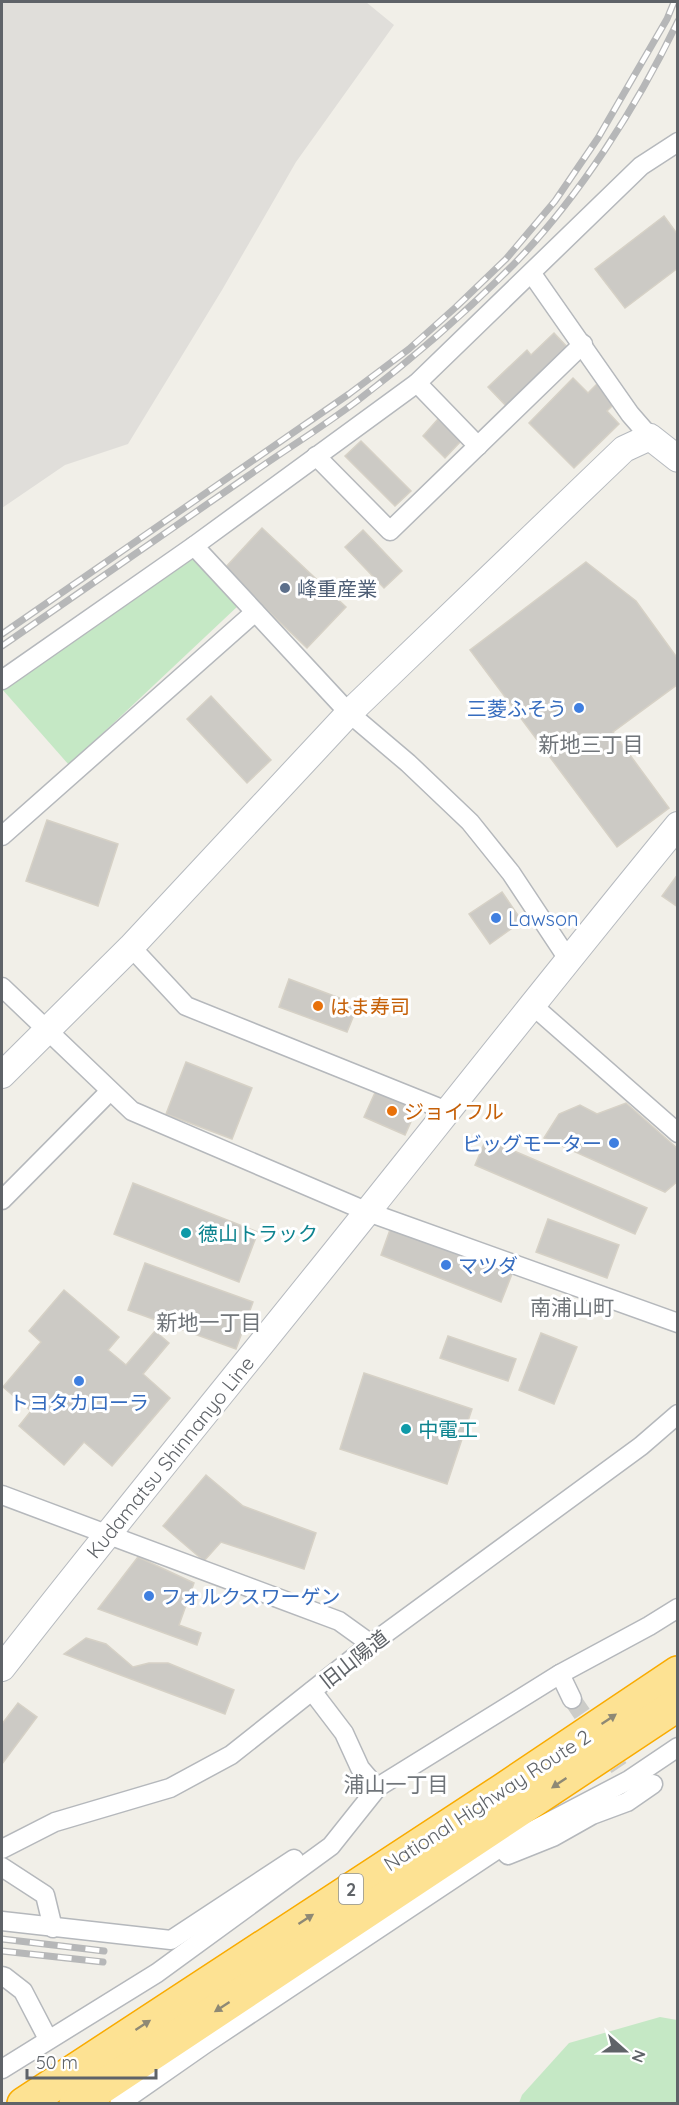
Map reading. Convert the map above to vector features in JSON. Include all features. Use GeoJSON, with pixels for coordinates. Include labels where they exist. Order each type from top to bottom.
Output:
{"type":"FeatureCollection","features":[{"type":"Feature","properties":{"kind":"highway","name":"National Highway Route 2"},"geometry":{"type":"LineString","coordinates":[[24,2103],[502,1791],[678,1673]]}},
{"type":"Feature","properties":{"kind":"highway","name":"National Highway Route 2"},"geometry":{"type":"LineString","coordinates":[[76,2103],[678,1704]]}},
{"type":"Feature","properties":{"kind":"main road"},"geometry":{"type":"LineString","coordinates":[[2,1075],[131,947],[349,713],[624,449],[650,437],[678,459]]}},
{"type":"Feature","properties":{"kind":"main road","name":"Kudamatsu Shinnanyo Line"},"geometry":{"type":"LineString","coordinates":[[2,1668],[105,1535],[368,1212],[531,1005],[678,825]]}},
{"type":"Feature","properties":{"kind":"street"},"geometry":{"type":"LineString","coordinates":[[2,680],[194,546],[417,383],[641,166],[678,142]]}},
{"type":"Feature","properties":{"kind":"street"},"geometry":{"type":"LineString","coordinates":[[532,274],[630,414],[650,437]]}},
{"type":"Feature","properties":{"kind":"street"},"geometry":{"type":"LineString","coordinates":[[316,456],[390,531],[582,344]]}},
{"type":"Feature","properties":{"kind":"street"},"geometry":{"type":"LineString","coordinates":[[417,383],[478,446]]}},
{"type":"Feature","properties":{"kind":"street"},"geometry":{"type":"LineString","coordinates":[[194,546],[349,713],[408,763],[470,822],[511,873],[568,959]]}},
{"type":"Feature","properties":{"kind":"street"},"geometry":{"type":"LineString","coordinates":[[2,836],[255,612]]}},
{"type":"Feature","properties":{"kind":"street"},"geometry":{"type":"LineString","coordinates":[[131,947],[186,1006],[447,1111]]}},
{"type":"Feature","properties":{"kind":"street"},"geometry":{"type":"LineString","coordinates":[[2,987],[132,1111],[368,1212],[678,1323]]}},
{"type":"Feature","properties":{"kind":"street"},"geometry":{"type":"LineString","coordinates":[[531,1005],[678,1133]]}},
{"type":"Feature","properties":{"kind":"street"},"geometry":{"type":"LineString","coordinates":[[2,1200],[110,1091]]}},
{"type":"Feature","properties":{"kind":"street","name":"旧山陽道"},"geometry":{"type":"LineString","coordinates":[[2,1850],[56,1822],[170,1788],[231,1755],[372,1644],[641,1446],[678,1414]]}},
{"type":"Feature","properties":{"kind":"street"},"geometry":{"type":"LineString","coordinates":[[2,1495],[339,1621],[372,1644]]}},
{"type":"Feature","properties":{"kind":"street"},"geometry":{"type":"LineString","coordinates":[[2,2069],[157,1974],[331,1846],[377,1788],[560,1674],[678,1608]]}},
{"type":"Feature","properties":{"kind":"street"},"geometry":{"type":"LineString","coordinates":[[560,1674],[572,1699]]}},
{"type":"Feature","properties":{"kind":"street"},"geometry":{"type":"LineString","coordinates":[[312,1691],[344,1733],[360,1768],[377,1788]]}},
{"type":"Feature","properties":{"kind":"street"},"geometry":{"type":"LineString","coordinates":[[119,2103],[501,1847],[624,1774],[678,1747]]}},
{"type":"Feature","properties":{"kind":"street"},"geometry":{"type":"LineString","coordinates":[[501,1847],[508,1855],[553,1837],[592,1815],[627,1802],[653,1784]]}},
{"type":"Feature","properties":{"kind":"street"},"geometry":{"type":"LineString","coordinates":[[2,1921],[171,1940],[321,1841],[331,1846]]}},
{"type":"Feature","properties":{"kind":"street"},"geometry":{"type":"LineString","coordinates":[[2,1867],[45,1896],[53,1928]]}},
{"type":"Feature","properties":{"kind":"street"},"geometry":{"type":"LineString","coordinates":[[2,1976],[23,1991],[48,2039]]}},
{"type":"Feature","properties":{"kind":"shaded area"},"geometry":{"type":"Polygon","coordinates":[[[2,2],[366,2],[394,25],[296,162],[222,290],[128,444],[65,465],[2,508],[2,2]]]}},
{"type":"Feature","properties":{"kind":"green space"},"geometry":{"type":"Polygon","coordinates":[[[192,555],[239,605],[69,765],[2,689],[192,555]]]}},
{"type":"Feature","properties":{"kind":"green space"},"geometry":{"type":"Polygon","coordinates":[[[660,2017],[677,2020],[677,2103],[519,2103],[522,2095],[569,2043],[660,2017]]]}},
{"type":"Feature","properties":{"kind":"building"},"geometry":{"type":"Polygon","coordinates":[[[664,216],[678,235],[678,268],[625,308],[595,269],[664,216]]]}},
{"type":"Feature","properties":{"kind":"building"},"geometry":{"type":"Polygon","coordinates":[[[554,333],[570,350],[508,408],[488,387],[527,350],[531,355],[554,333]]]}},
{"type":"Feature","properties":{"kind":"building"},"geometry":{"type":"Polygon","coordinates":[[[573,378],[588,393],[600,381],[618,400],[607,411],[619,424],[574,468],[529,423],[573,378]]]}},
{"type":"Feature","properties":{"kind":"building"},"geometry":{"type":"Polygon","coordinates":[[[438,419],[461,441],[445,458],[423,436],[438,419]]]}},
{"type":"Feature","properties":{"kind":"building"},"geometry":{"type":"Polygon","coordinates":[[[361,441],[411,491],[395,506],[345,456],[361,441]]]}},
{"type":"Feature","properties":{"kind":"building","name":"峰重産業"},"geometry":{"type":"Polygon","coordinates":[[[262,528],[346,607],[307,648],[224,569],[262,528]]]}},
{"type":"Feature","properties":{"kind":"building"},"geometry":{"type":"Polygon","coordinates":[[[363,530],[402,571],[384,588],[345,547],[363,530]]]}},
{"type":"Feature","properties":{"kind":"building","name":"三菱ふそう"},"geometry":{"type":"Polygon","coordinates":[[[586,562],[636,601],[678,659],[678,684],[613,732],[669,808],[617,847],[470,650],[586,562]]]}},
{"type":"Feature","properties":{"kind":"building"},"geometry":{"type":"Polygon","coordinates":[[[211,696],[271,760],[247,783],[187,719],[211,696]]]}},
{"type":"Feature","properties":{"kind":"building"},"geometry":{"type":"Polygon","coordinates":[[[47,820],[118,844],[98,906],[26,881],[47,820]]]}},
{"type":"Feature","properties":{"kind":"building"},"geometry":{"type":"Polygon","coordinates":[[[678,874],[678,907],[662,896],[678,874]]]}},
{"type":"Feature","properties":{"kind":"building","name":"Lawson"},"geometry":{"type":"Polygon","coordinates":[[[502,892],[522,921],[490,944],[469,914],[502,892]]]}},
{"type":"Feature","properties":{"kind":"building","name":"はま寿司"},"geometry":{"type":"Polygon","coordinates":[[[289,979],[358,1005],[347,1032],[279,1007],[289,979]]]}},
{"type":"Feature","properties":{"kind":"building"},"geometry":{"type":"Polygon","coordinates":[[[186,1062],[252,1088],[232,1139],[166,1114],[186,1062]]]}},
{"type":"Feature","properties":{"kind":"building","name":"ジョイフル"},"geometry":{"type":"Polygon","coordinates":[[[378,1086],[419,1104],[405,1135],[364,1117],[378,1086]]]}},
{"type":"Feature","properties":{"kind":"building","name":"ビッグモーター"},"geometry":{"type":"Polygon","coordinates":[[[626,1103],[678,1149],[678,1181],[665,1192],[544,1138],[559,1114],[580,1105],[597,1114],[626,1103]]]}},
{"type":"Feature","properties":{"kind":"building"},"geometry":{"type":"Polygon","coordinates":[[[486,1139],[647,1208],[635,1234],[475,1165],[486,1139]]]}},
{"type":"Feature","properties":{"kind":"building","name":"徳山トラック"},"geometry":{"type":"Polygon","coordinates":[[[133,1183],[258,1232],[239,1282],[114,1234],[133,1183]]]}},
{"type":"Feature","properties":{"kind":"building"},"geometry":{"type":"Polygon","coordinates":[[[548,1219],[619,1245],[607,1278],[536,1252],[548,1219]]]}},
{"type":"Feature","properties":{"kind":"building","name":"マツダ"},"geometry":{"type":"Polygon","coordinates":[[[391,1227],[512,1274],[501,1302],[381,1255],[391,1227]]]}},
{"type":"Feature","properties":{"kind":"building"},"geometry":{"type":"Polygon","coordinates":[[[145,1263],[253,1302],[236,1349],[128,1310],[145,1263]]]}},
{"type":"Feature","properties":{"kind":"building","name":"トヨタカローラ"},"geometry":{"type":"Polygon","coordinates":[[[64,1290],[119,1337],[108,1350],[126,1365],[155,1331],[169,1343],[143,1374],[170,1398],[112,1466],[84,1442],[64,1465],[19,1426],[31,1411],[3,1387],[41,1342],[29,1331],[64,1290]]]}},
{"type":"Feature","properties":{"kind":"building"},"geometry":{"type":"Polygon","coordinates":[[[541,1333],[577,1347],[554,1404],[519,1390],[541,1333]]]}},
{"type":"Feature","properties":{"kind":"building"},"geometry":{"type":"Polygon","coordinates":[[[448,1336],[516,1359],[508,1381],[440,1358],[448,1336]]]}},
{"type":"Feature","properties":{"kind":"building","name":"中電工"},"geometry":{"type":"Polygon","coordinates":[[[364,1373],[472,1409],[447,1484],[340,1449],[364,1373]]]}},
{"type":"Feature","properties":{"kind":"building"},"geometry":{"type":"Polygon","coordinates":[[[206,1475],[243,1506],[316,1533],[304,1569],[221,1542],[204,1561],[163,1526],[206,1475]]]}},
{"type":"Feature","properties":{"kind":"building","name":"フォルクスワーゲン"},"geometry":{"type":"Polygon","coordinates":[[[138,1557],[194,1583],[179,1625],[201,1633],[197,1645],[98,1609],[138,1557]]]}},
{"type":"Feature","properties":{"kind":"building"},"geometry":{"type":"Polygon","coordinates":[[[86,1638],[106,1644],[133,1667],[149,1663],[168,1663],[234,1690],[225,1714],[64,1654],[86,1638]]]}},
{"type":"Feature","properties":{"kind":"building"},"geometry":{"type":"Polygon","coordinates":[[[18,1703],[37,1717],[2,1764],[2,1724],[18,1703]]]}},
{"type":"Feature","properties":{"kind":"tunnel"},"geometry":{"type":"LineString","coordinates":[[572,1699],[619,1768]]}},
{"type":"Feature","properties":{"kind":"railway"},"geometry":{"type":"LineString","coordinates":[[2,634],[349,394],[409,349],[456,307],[506,259],[555,201],[598,138],[667,19],[674,2]]}},
{"type":"Feature","properties":{"kind":"railway"},"geometry":{"type":"LineString","coordinates":[[2,646],[343,411],[418,352],[476,301],[537,239],[583,181],[625,118],[678,21]]}},
{"type":"Feature","properties":{"kind":"railway"},"geometry":{"type":"LineString","coordinates":[[2,1939],[104,1951]]}},
{"type":"Feature","properties":{"kind":"railway"},"geometry":{"type":"LineString","coordinates":[[2,1951],[103,1962]]}},
{"type":"Feature","properties":{"kind":"place","name":"峰重産業"},"geometry":{"type":"Point","coordinates":[285,588]}},
{"type":"Feature","properties":{"kind":"place","name":"三菱ふそう"},"geometry":{"type":"Point","coordinates":[579,708]}},
{"type":"Feature","properties":{"kind":"place","name":"Lawson"},"geometry":{"type":"Point","coordinates":[496,918]}},
{"type":"Feature","properties":{"kind":"place","name":"はま寿司"},"geometry":{"type":"Point","coordinates":[318,1006]}},
{"type":"Feature","properties":{"kind":"place","name":"ジョイフル"},"geometry":{"type":"Point","coordinates":[392,1111]}},
{"type":"Feature","properties":{"kind":"place","name":"ビッグモーター"},"geometry":{"type":"Point","coordinates":[614,1143]}},
{"type":"Feature","properties":{"kind":"place","name":"徳山トラック"},"geometry":{"type":"Point","coordinates":[186,1233]}},
{"type":"Feature","properties":{"kind":"place","name":"マツダ"},"geometry":{"type":"Point","coordinates":[446,1265]}},
{"type":"Feature","properties":{"kind":"place","name":"トヨタカローラ"},"geometry":{"type":"Point","coordinates":[79,1381]}},
{"type":"Feature","properties":{"kind":"place","name":"中電工"},"geometry":{"type":"Point","coordinates":[406,1429]}},
{"type":"Feature","properties":{"kind":"place","name":"フォルクスワーゲン"},"geometry":{"type":"Point","coordinates":[149,1596]}},
{"type":"Feature","properties":{"kind":"district","name":"新地三丁目"},"geometry":{"type":"Point","coordinates":[591,744]}},
{"type":"Feature","properties":{"kind":"district","name":"南浦山町"},"geometry":{"type":"Point","coordinates":[572,1307]}},
{"type":"Feature","properties":{"kind":"district","name":"新地一丁目"},"geometry":{"type":"Point","coordinates":[209,1322]}},
{"type":"Feature","properties":{"kind":"district","name":"浦山一丁目"},"geometry":{"type":"Point","coordinates":[396,1784]}}]}
